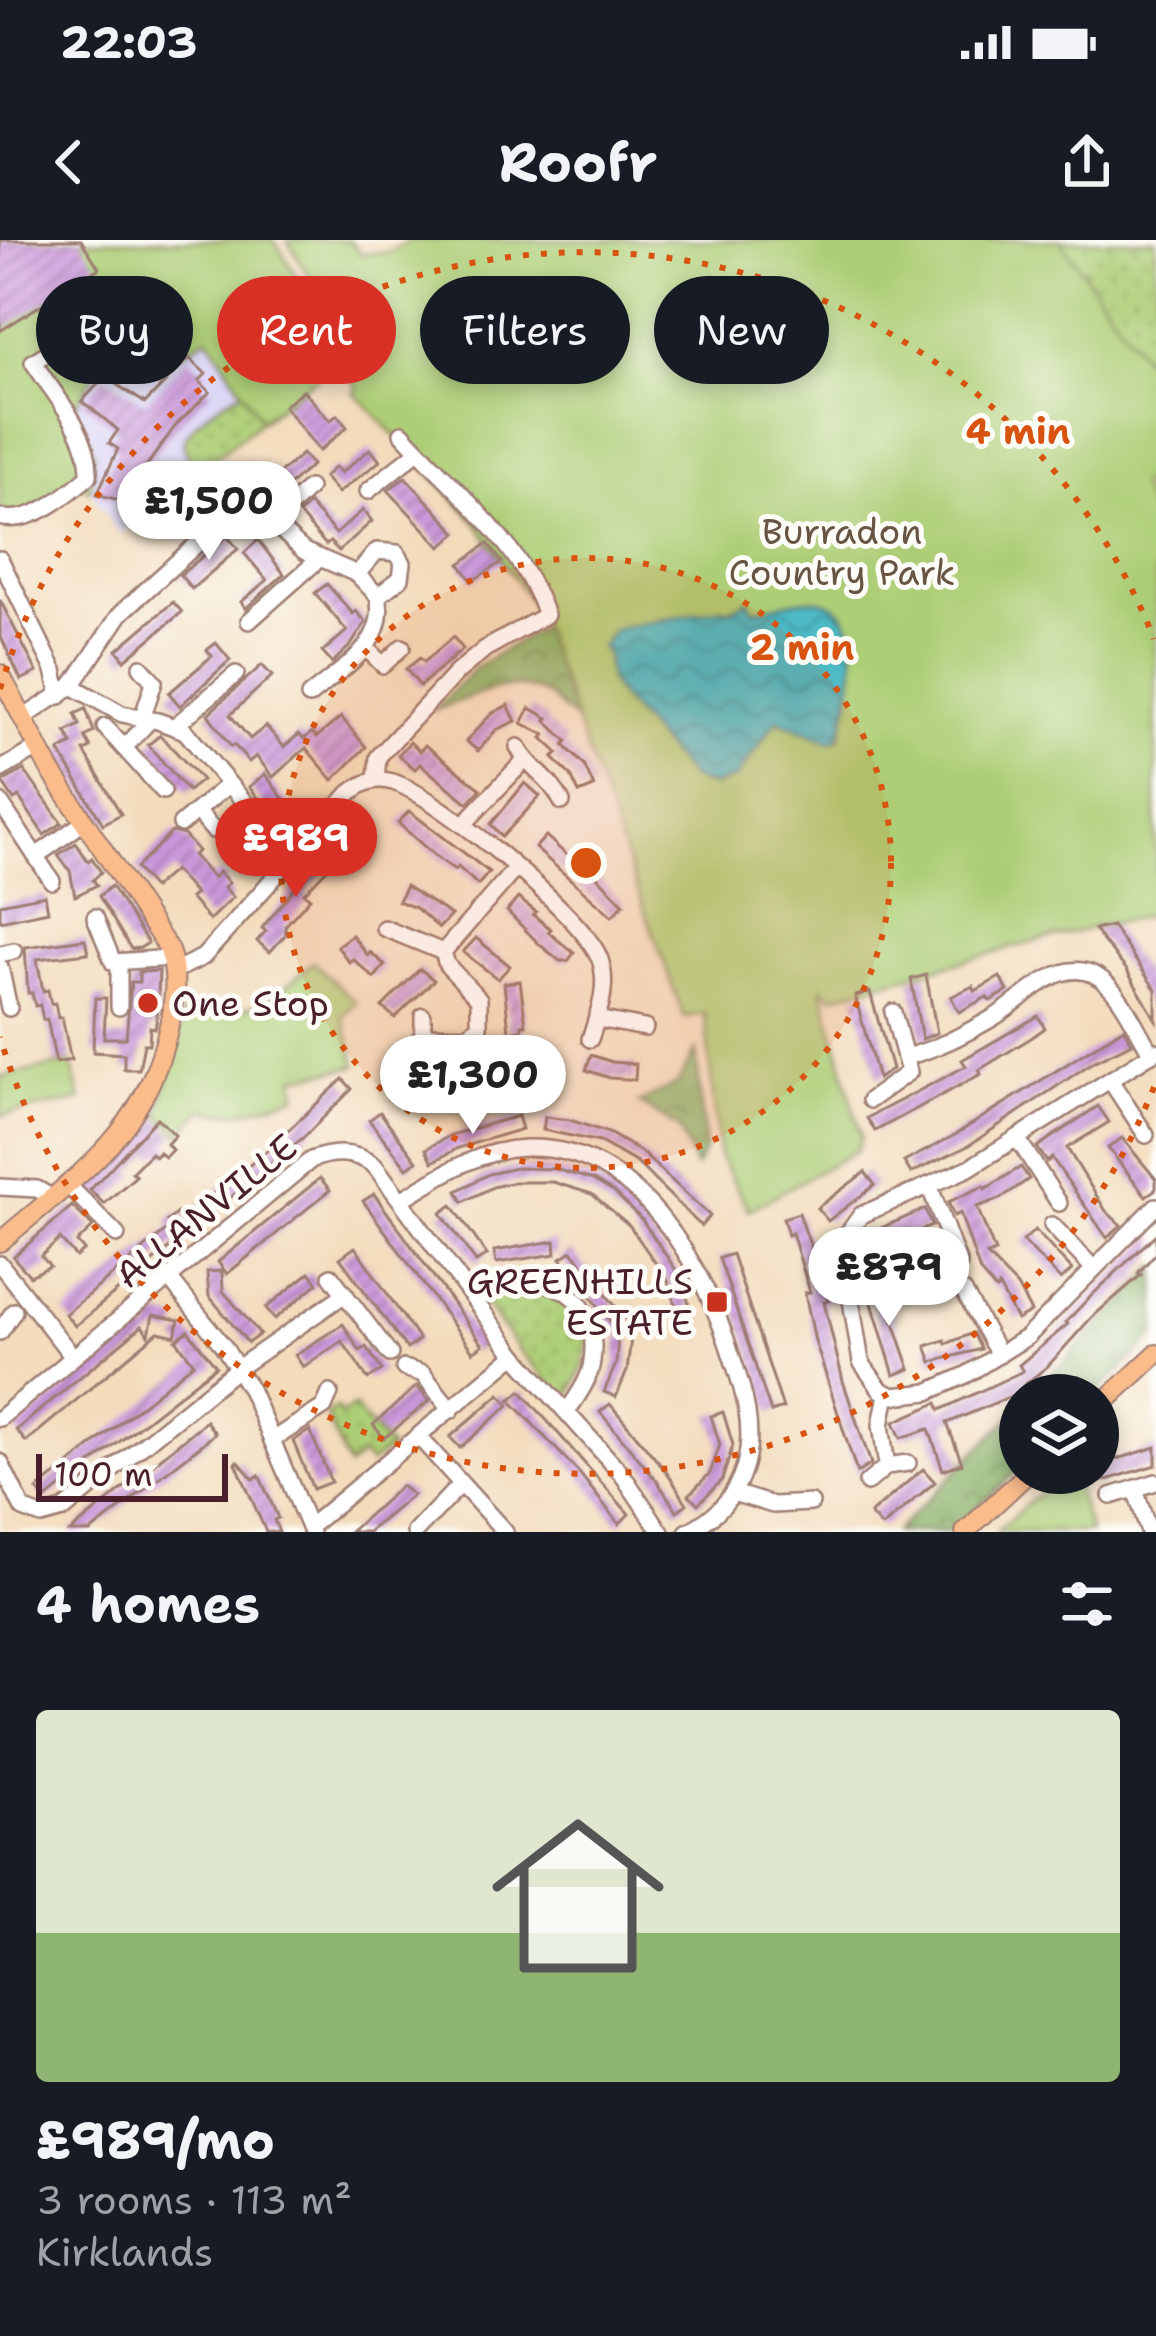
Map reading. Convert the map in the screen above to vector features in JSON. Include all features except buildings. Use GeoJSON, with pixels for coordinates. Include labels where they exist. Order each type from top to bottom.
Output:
{"type":"FeatureCollection","features":[{"type":"Feature","properties":{"kind":"main road"},"geometry":{"type":"LineString","coordinates":[[0,674],[38,748],[173,965],[164,1045],[142,1103],[122,1134],[0,1241]]}},
{"type":"Feature","properties":{"kind":"main road"},"geometry":{"type":"LineString","coordinates":[[1119,1388],[1156,1354]]}},
{"type":"Feature","properties":{"kind":"main road"},"geometry":{"type":"LineString","coordinates":[[964,1532],[1005,1494]]}},
{"type":"Feature","properties":{"kind":"street"},"geometry":{"type":"LineString","coordinates":[[0,518],[27,517],[89,476],[90,455],[82,437],[47,384]]}},
{"type":"Feature","properties":{"kind":"street"},"geometry":{"type":"LineString","coordinates":[[376,780],[378,757],[455,674],[485,649],[546,615],[527,573],[502,539],[402,433]]}},
{"type":"Feature","properties":{"kind":"street"},"geometry":{"type":"LineString","coordinates":[[368,491],[418,452]]}},
{"type":"Feature","properties":{"kind":"street"},"geometry":{"type":"LineString","coordinates":[[198,478],[219,506],[220,524]]}},
{"type":"Feature","properties":{"kind":"street"},"geometry":{"type":"LineString","coordinates":[[273,523],[309,488]]}},
{"type":"Feature","properties":{"kind":"street"},"geometry":{"type":"LineString","coordinates":[[23,718],[66,691],[121,613],[220,524],[251,518],[273,523],[319,559],[357,574],[378,596],[380,624],[366,648],[309,696]]}},
{"type":"Feature","properties":{"kind":"street"},"geometry":{"type":"LineString","coordinates":[[357,574],[377,551],[397,554],[403,563],[400,578],[378,596]]}},
{"type":"Feature","properties":{"kind":"street"},"geometry":{"type":"LineString","coordinates":[[0,559],[66,691],[185,731],[247,805],[230,829],[213,830],[196,811]]}},
{"type":"Feature","properties":{"kind":"street"},"geometry":{"type":"LineString","coordinates":[[249,621],[319,559]]}},
{"type":"Feature","properties":{"kind":"street"},"geometry":{"type":"LineString","coordinates":[[366,648],[382,665],[402,647]]}},
{"type":"Feature","properties":{"kind":"street"},"geometry":{"type":"LineString","coordinates":[[124,748],[146,720],[154,682],[141,667]]}},
{"type":"Feature","properties":{"kind":"street"},"geometry":{"type":"LineString","coordinates":[[175,726],[236,674]]}},
{"type":"Feature","properties":{"kind":"street"},"geometry":{"type":"LineString","coordinates":[[105,727],[163,791]]}},
{"type":"Feature","properties":{"kind":"street"},"geometry":{"type":"LineString","coordinates":[[0,770],[38,748]]}},
{"type":"Feature","properties":{"kind":"street"},"geometry":{"type":"LineString","coordinates":[[463,825],[521,754],[545,775],[562,802]]}},
{"type":"Feature","properties":{"kind":"street"},"geometry":{"type":"LineString","coordinates":[[95,917],[112,962],[173,965],[203,957],[350,793],[376,780],[399,784],[463,825],[516,868],[599,956],[604,984],[590,1039]]}},
{"type":"Feature","properties":{"kind":"street"},"geometry":{"type":"LineString","coordinates":[[181,824],[229,784]]}},
{"type":"Feature","properties":{"kind":"street"},"geometry":{"type":"LineString","coordinates":[[0,802],[52,881]]}},
{"type":"Feature","properties":{"kind":"street"},"geometry":{"type":"LineString","coordinates":[[36,856],[84,822]]}},
{"type":"Feature","properties":{"kind":"street"},"geometry":{"type":"LineString","coordinates":[[442,952],[516,868]]}},
{"type":"Feature","properties":{"kind":"street"},"geometry":{"type":"LineString","coordinates":[[384,928],[442,952],[451,970],[479,999],[484,1032],[419,1040],[423,1016]]}},
{"type":"Feature","properties":{"kind":"street"},"geometry":{"type":"LineString","coordinates":[[119,964],[119,1006]]}},
{"type":"Feature","properties":{"kind":"street"},"geometry":{"type":"LineString","coordinates":[[870,1100],[908,1065],[982,1024],[1051,976],[1077,971],[1106,982],[1154,1053],[969,1168],[869,1209],[854,1223],[844,1247],[857,1350],[867,1373],[887,1394],[928,1392],[1027,1337],[1156,1206]]}},
{"type":"Feature","properties":{"kind":"street"},"geometry":{"type":"LineString","coordinates":[[1,976],[9,1008]]}},
{"type":"Feature","properties":{"kind":"street"},"geometry":{"type":"LineString","coordinates":[[893,1012],[908,1065]]}},
{"type":"Feature","properties":{"kind":"street"},"geometry":{"type":"LineString","coordinates":[[596,1019],[645,1028]]}},
{"type":"Feature","properties":{"kind":"street"},"geometry":{"type":"LineString","coordinates":[[1110,1080],[1146,1135]]}},
{"type":"Feature","properties":{"kind":"street"},"geometry":{"type":"LineString","coordinates":[[1118,1131],[1136,1119]]}},
{"type":"Feature","properties":{"kind":"street"},"geometry":{"type":"LineString","coordinates":[[529,1148],[530,1130]]}},
{"type":"Feature","properties":{"kind":"street"},"geometry":{"type":"LineString","coordinates":[[1017,1138],[1059,1203]]}},
{"type":"Feature","properties":{"kind":"street"},"geometry":{"type":"LineString","coordinates":[[401,1200],[478,1156],[529,1148],[567,1153],[617,1176],[655,1210],[689,1257],[723,1329],[744,1395],[748,1453],[734,1493],[718,1512],[687,1532]]}},
{"type":"Feature","properties":{"kind":"street","name":"ALLANVILLE"},"geometry":{"type":"LineString","coordinates":[[0,1418],[291,1175],[323,1155],[363,1157],[375,1166],[515,1355],[622,1474],[661,1532]]}},
{"type":"Feature","properties":{"kind":"street"},"geometry":{"type":"LineString","coordinates":[[67,1184],[117,1235]]}},
{"type":"Feature","properties":{"kind":"street"},"geometry":{"type":"LineString","coordinates":[[929,1185],[959,1264]]}},
{"type":"Feature","properties":{"kind":"street"},"geometry":{"type":"LineString","coordinates":[[0,1187],[23,1187],[51,1197]]}},
{"type":"Feature","properties":{"kind":"street"},"geometry":{"type":"LineString","coordinates":[[1065,1239],[1080,1224]]}},
{"type":"Feature","properties":{"kind":"street"},"geometry":{"type":"LineString","coordinates":[[1052,1225],[1094,1269]]}},
{"type":"Feature","properties":{"kind":"street"},"geometry":{"type":"LineString","coordinates":[[932,1249],[951,1242]]}},
{"type":"Feature","properties":{"kind":"street"},"geometry":{"type":"LineString","coordinates":[[0,1264],[73,1357]]}},
{"type":"Feature","properties":{"kind":"street"},"geometry":{"type":"LineString","coordinates":[[332,1276],[390,1354]]}},
{"type":"Feature","properties":{"kind":"street"},"geometry":{"type":"LineString","coordinates":[[468,1291],[493,1280],[526,1276],[548,1281],[568,1294],[585,1314],[592,1363],[567,1412]]}},
{"type":"Feature","properties":{"kind":"street"},"geometry":{"type":"LineString","coordinates":[[169,1278],[238,1368],[310,1530],[515,1355]]}},
{"type":"Feature","properties":{"kind":"street"},"geometry":{"type":"LineString","coordinates":[[964,1292],[999,1355]]}},
{"type":"Feature","properties":{"kind":"street"},"geometry":{"type":"LineString","coordinates":[[0,1462],[23,1510],[40,1516],[57,1513],[238,1368],[345,1294]]}},
{"type":"Feature","properties":{"kind":"street"},"geometry":{"type":"LineString","coordinates":[[974,1308],[990,1299]]}},
{"type":"Feature","properties":{"kind":"street"},"geometry":{"type":"LineString","coordinates":[[0,1332],[14,1311]]}},
{"type":"Feature","properties":{"kind":"street"},"geometry":{"type":"LineString","coordinates":[[404,1368],[423,1374],[451,1410]]}},
{"type":"Feature","properties":{"kind":"street"},"geometry":{"type":"LineString","coordinates":[[272,1440],[324,1407],[330,1393]]}},
{"type":"Feature","properties":{"kind":"street"},"geometry":{"type":"LineString","coordinates":[[887,1394],[881,1425],[887,1466]]}},
{"type":"Feature","properties":{"kind":"street"},"geometry":{"type":"LineString","coordinates":[[419,1437],[505,1532]]}},
{"type":"Feature","properties":{"kind":"street"},"geometry":{"type":"LineString","coordinates":[[867,1483],[887,1466],[908,1463]]}},
{"type":"Feature","properties":{"kind":"street"},"geometry":{"type":"LineString","coordinates":[[1111,1496],[1156,1482]]}},
{"type":"Feature","properties":{"kind":"street"},"geometry":{"type":"LineString","coordinates":[[415,1532],[461,1484]]}},
{"type":"Feature","properties":{"kind":"street"},"geometry":{"type":"LineString","coordinates":[[1135,1489],[1149,1532]]}},
{"type":"Feature","properties":{"kind":"street"},"geometry":{"type":"LineString","coordinates":[[734,1493],[773,1505],[816,1505]]}},
{"type":"Feature","properties":{"kind":"shaded area"},"geometry":{"type":"Polygon","coordinates":[[[208,337],[217,351],[217,384],[238,384],[261,420],[119,534],[90,490],[94,454],[71,410],[88,384],[193,384],[193,346],[208,337]]]}},
{"type":"Feature","properties":{"kind":"green space","name":"Burradon Country Park"},"geometry":{"type":"Polygon","coordinates":[[[0,240],[274,240],[297,276],[217,276],[217,351],[208,337],[193,346],[193,276],[36,276],[36,384],[89,384],[72,410],[94,454],[90,490],[76,483],[23,516],[0,511],[0,240]]]}},
{"type":"Feature","properties":{"kind":"green space","name":"Burradon Country Park"},"geometry":{"type":"Polygon","coordinates":[[[287,240],[350,240],[361,254],[389,252],[411,240],[1060,240],[1156,375],[1156,473],[1140,485],[1156,530],[1156,914],[833,996],[822,988],[861,1137],[857,1150],[749,1210],[719,1156],[705,1014],[684,1017],[535,609],[477,523],[354,392],[355,384],[396,384],[396,276],[310,276],[287,240]]]}},
{"type":"Feature","properties":{"kind":"green space"},"geometry":{"type":"Polygon","coordinates":[[[1060,240],[1156,240],[1156,375],[1070,257],[1060,240]]]}},
{"type":"Feature","properties":{"kind":"green space","name":"Burradon Country Park"},"geometry":{"type":"Polygon","coordinates":[[[238,384],[308,384],[261,420],[238,384]]]}},
{"type":"Feature","properties":{"kind":"green space"},"geometry":{"type":"Polygon","coordinates":[[[307,384],[199,470],[188,459],[183,442],[212,409],[252,387],[307,384]]]}},
{"type":"Feature","properties":{"kind":"green space"},"geometry":{"type":"Polygon","coordinates":[[[544,626],[578,721],[548,696],[520,687],[490,690],[433,711],[476,667],[544,626]]]}},
{"type":"Feature","properties":{"kind":"green space"},"geometry":{"type":"Polygon","coordinates":[[[313,962],[356,1002],[343,1016],[357,1066],[295,1077],[297,1095],[262,1107],[227,1113],[204,1109],[180,1134],[159,1115],[185,1005],[226,1010],[256,1004],[283,989],[313,962]]]}},
{"type":"Feature","properties":{"kind":"green space"},"geometry":{"type":"Polygon","coordinates":[[[696,1050],[705,1150],[695,1167],[679,1129],[639,1103],[677,1084],[696,1050]]]}},
{"type":"Feature","properties":{"kind":"green space"},"geometry":{"type":"Polygon","coordinates":[[[71,1063],[81,1100],[0,1116],[0,1077],[71,1063]]]}},
{"type":"Feature","properties":{"kind":"green space"},"geometry":{"type":"Polygon","coordinates":[[[1156,1267],[1156,1335],[1116,1374],[1052,1374],[1156,1267]]]}},
{"type":"Feature","properties":{"kind":"green space"},"geometry":{"type":"Polygon","coordinates":[[[527,1282],[563,1297],[583,1320],[587,1347],[567,1401],[519,1350],[478,1294],[527,1282]]]}},
{"type":"Feature","properties":{"kind":"green space"},"geometry":{"type":"Polygon","coordinates":[[[354,1407],[390,1448],[370,1464],[362,1455],[348,1467],[326,1414],[336,1408],[341,1415],[354,1407]]]}},
{"type":"Feature","properties":{"kind":"green space"},"geometry":{"type":"Polygon","coordinates":[[[999,1429],[999,1487],[948,1532],[895,1532],[999,1429]]]}},
{"type":"Feature","properties":{"kind":"green space"},"geometry":{"type":"Polygon","coordinates":[[[1039,1494],[1078,1494],[1090,1532],[996,1532],[1039,1494]]]}},
{"type":"Feature","properties":{"kind":"water"},"geometry":{"type":"Polygon","coordinates":[[[748,600],[754,610],[820,600],[842,612],[853,645],[848,706],[839,738],[831,742],[777,720],[735,779],[713,786],[692,779],[619,696],[609,680],[601,647],[614,629],[729,610],[748,600]]]}},
{"type":"Feature","properties":{"kind":"place","name":"One Stop"},"geometry":{"type":"Point","coordinates":[148,1003]}},
{"type":"Feature","properties":{"kind":"place","name":"GREENHILLS ESTATE"},"geometry":{"type":"Point","coordinates":[717,1302]}}]}
